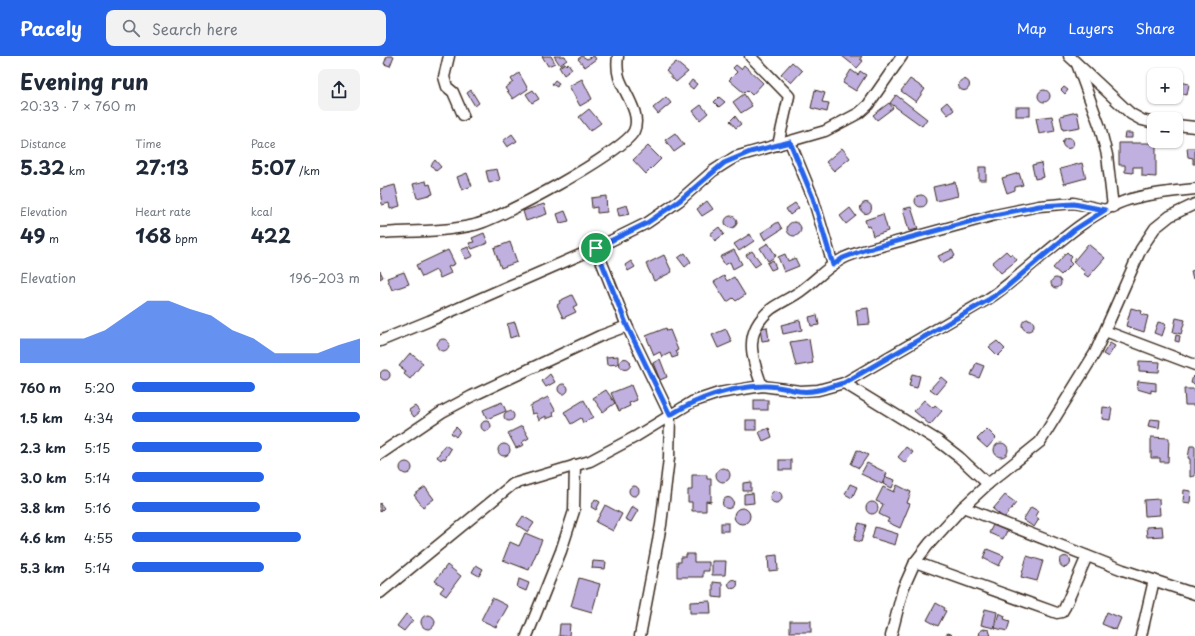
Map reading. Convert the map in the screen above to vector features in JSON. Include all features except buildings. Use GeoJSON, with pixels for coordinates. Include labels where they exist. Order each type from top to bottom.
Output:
{"type":"FeatureCollection","features":[{"type":"Feature","properties":{"kind":"street"},"geometry":{"type":"LineString","coordinates":[[448,56],[444,77],[447,87],[456,98],[463,115]]}},
{"type":"Feature","properties":{"kind":"street"},"geometry":{"type":"LineString","coordinates":[[380,233],[463,227],[484,223],[597,162],[625,142],[634,131],[636,115],[619,77],[617,67],[618,56]]}},
{"type":"Feature","properties":{"kind":"street"},"geometry":{"type":"LineString","coordinates":[[750,56],[789,96],[778,145]]}},
{"type":"Feature","properties":{"kind":"street"},"geometry":{"type":"LineString","coordinates":[[380,340],[429,321],[596,248],[647,223],[679,201],[724,163],[750,152],[825,131],[863,110],[902,56]]}},
{"type":"Feature","properties":{"kind":"street"},"geometry":{"type":"LineString","coordinates":[[1069,56],[1131,114],[1147,121]]}},
{"type":"Feature","properties":{"kind":"street"},"geometry":{"type":"LineString","coordinates":[[1077,64],[1100,127],[1107,155],[1109,209]]}},
{"type":"Feature","properties":{"kind":"street"},"geometry":{"type":"LineString","coordinates":[[1183,126],[1195,127]]}},
{"type":"Feature","properties":{"kind":"street"},"geometry":{"type":"LineString","coordinates":[[790,142],[813,198],[833,265]]}},
{"type":"Feature","properties":{"kind":"street"},"geometry":{"type":"LineString","coordinates":[[380,592],[508,488],[520,482],[590,461],[636,437],[692,402],[720,393],[762,386],[800,391],[818,390],[844,383],[988,300],[1003,290],[1074,230],[1109,209],[1134,198],[1195,189]]}},
{"type":"Feature","properties":{"kind":"street"},"geometry":{"type":"LineString","coordinates":[[762,386],[752,358],[751,344],[754,331],[761,318],[772,308],[802,290],[843,258],[864,250],[994,215],[1039,206],[1074,204],[1109,209]]}},
{"type":"Feature","properties":{"kind":"street"},"geometry":{"type":"LineString","coordinates":[[891,636],[903,589],[915,562],[929,544],[988,484],[1040,442],[1095,353],[1141,249],[1155,228],[1170,216],[1195,204]]}},
{"type":"Feature","properties":{"kind":"street"},"geometry":{"type":"LineString","coordinates":[[596,248],[627,326],[670,415],[669,458],[661,524],[640,636]]}},
{"type":"Feature","properties":{"kind":"street"},"geometry":{"type":"LineString","coordinates":[[380,454],[442,412],[472,396],[600,336],[627,326]]}},
{"type":"Feature","properties":{"kind":"street"},"geometry":{"type":"LineString","coordinates":[[1105,331],[1195,365]]}},
{"type":"Feature","properties":{"kind":"street"},"geometry":{"type":"LineString","coordinates":[[844,383],[937,440],[959,457],[988,484]]}},
{"type":"Feature","properties":{"kind":"street"},"geometry":{"type":"LineString","coordinates":[[527,636],[561,551],[572,518],[575,493],[575,465]]}},
{"type":"Feature","properties":{"kind":"street"},"geometry":{"type":"LineString","coordinates":[[963,508],[1087,556],[1195,594]]}},
{"type":"Feature","properties":{"kind":"street"},"geometry":{"type":"LineString","coordinates":[[915,562],[1057,613],[1062,612],[1066,607],[1087,556]]}},
{"type":"Feature","properties":{"kind":"street"},"geometry":{"type":"LineString","coordinates":[[1140,636],[1154,580]]}},
{"type":"Feature","properties":{"kind":"route"},"geometry":{"type":"LineString","coordinates":[[790,142],[813,198],[833,265],[843,258],[864,250],[994,215],[1056,204],[1074,204],[1105,210],[1074,230],[1003,290],[988,300],[844,383],[818,390],[800,391],[781,387],[762,386],[720,393],[692,402],[670,415],[627,326],[596,248],[647,223],[679,201],[724,163],[735,157],[750,152],[790,142]]}}]}
